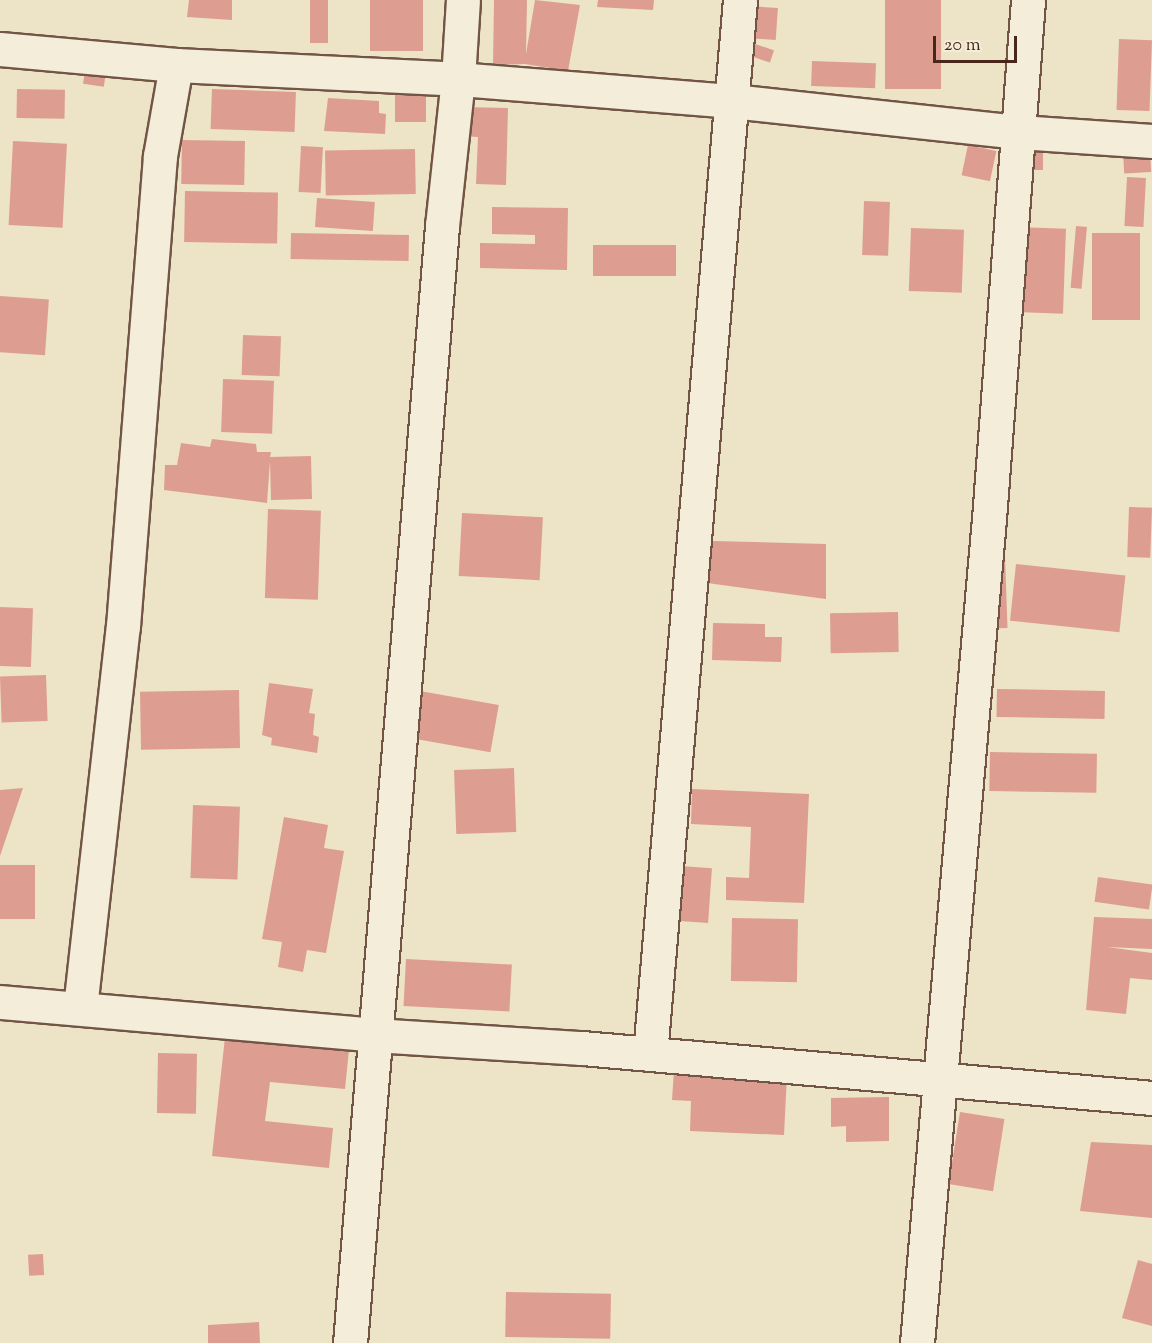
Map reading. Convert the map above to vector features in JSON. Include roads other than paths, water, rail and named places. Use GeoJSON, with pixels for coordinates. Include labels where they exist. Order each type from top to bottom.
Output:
{"type":"FeatureCollection","features":[{"type":"Feature","properties":{"kind":"street"},"geometry":{"type":"LineString","coordinates":[[350,1343],[440,250],[458,79],[463,0]]}},
{"type":"Feature","properties":{"kind":"street"},"geometry":{"type":"LineString","coordinates":[[650,1054],[740,0]]}},
{"type":"Feature","properties":{"kind":"street"},"geometry":{"type":"LineString","coordinates":[[916,1343],[941,1079],[1029,0]]}},
{"type":"Feature","properties":{"kind":"street"},"geometry":{"type":"LineString","coordinates":[[0,49],[176,65],[458,79],[732,101],[1019,132],[1152,141]]}},
{"type":"Feature","properties":{"kind":"street"},"geometry":{"type":"LineString","coordinates":[[80,1008],[123,626],[160,156],[176,65]]}},
{"type":"Feature","properties":{"kind":"street"},"geometry":{"type":"LineString","coordinates":[[0,1002],[374,1035],[650,1054],[1152,1098]]}}]}
